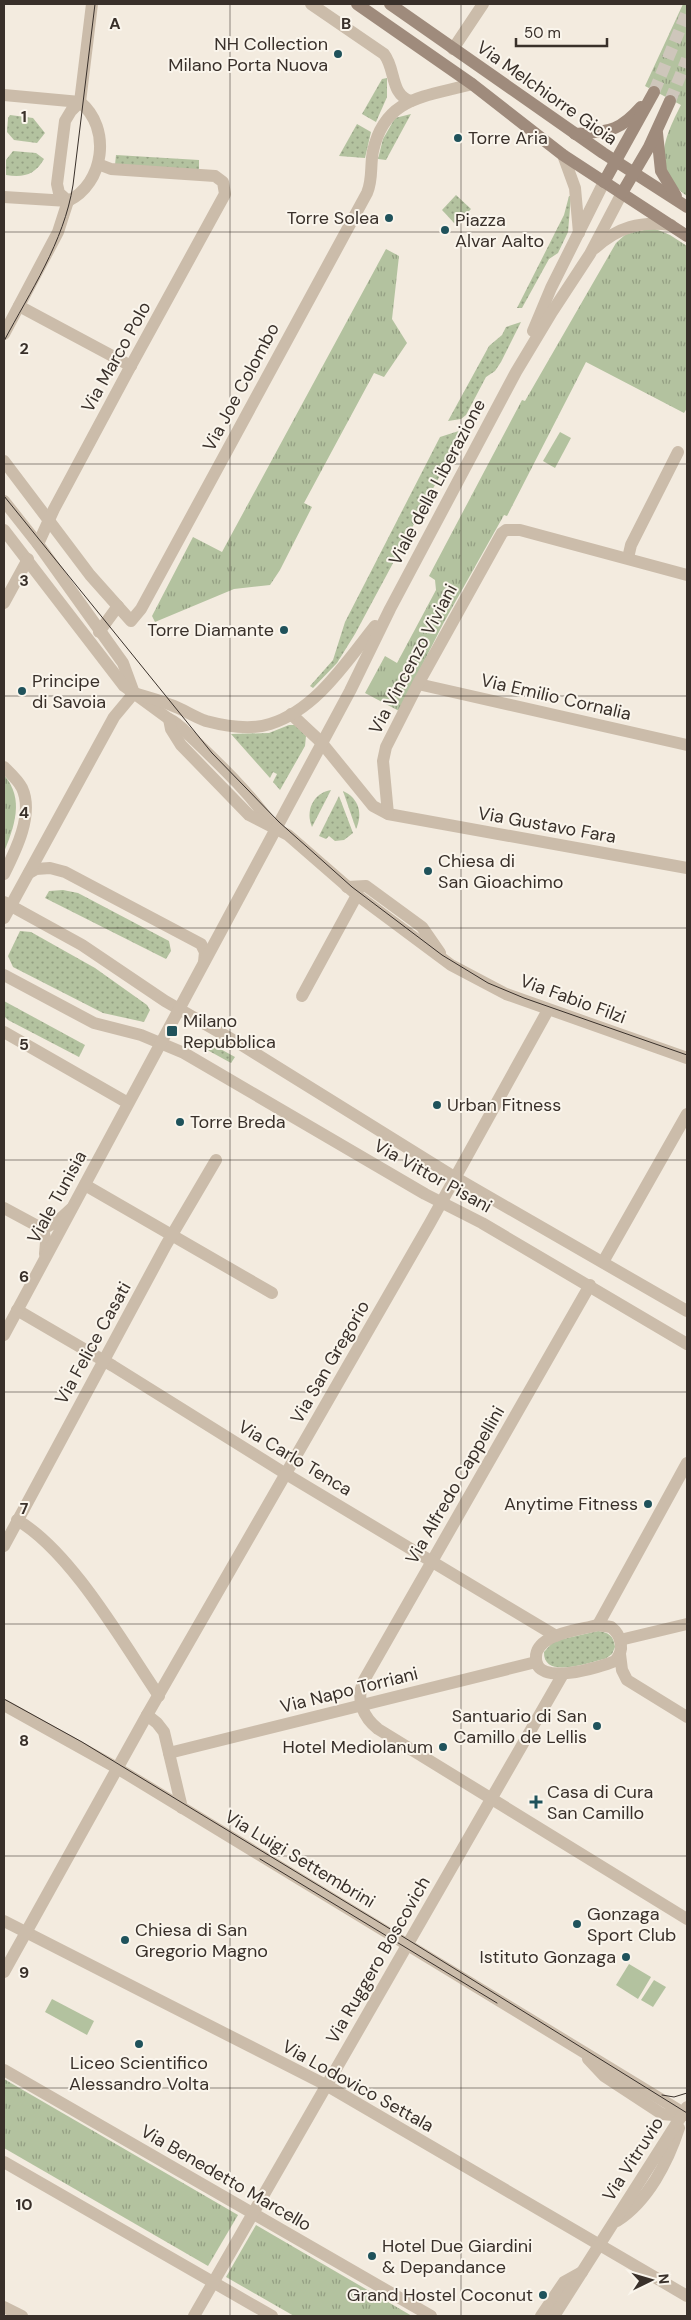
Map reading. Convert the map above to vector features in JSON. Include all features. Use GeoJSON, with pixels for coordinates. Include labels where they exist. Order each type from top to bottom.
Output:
{"type":"FeatureCollection","features":[{"type":"Feature","properties":{"kind":"main road","name":"Via Melchiorre Gioia"},"geometry":{"type":"LineString","coordinates":[[357,4],[472,84],[563,155],[687,236]]}},
{"type":"Feature","properties":{"kind":"main road","name":"Via Melchiorre Gioia"},"geometry":{"type":"LineString","coordinates":[[390,4],[575,134],[685,206]]}},
{"type":"Feature","properties":{"kind":"main road","name":"Viale della Liberazione"},"geometry":{"type":"LineString","coordinates":[[575,134],[610,131],[620,127],[654,92],[604,182]]}},
{"type":"Feature","properties":{"kind":"main road","name":"Viale della Liberazione"},"geometry":{"type":"LineString","coordinates":[[622,193],[657,131],[670,101]]}},
{"type":"Feature","properties":{"kind":"main road"},"geometry":{"type":"LineString","coordinates":[[657,131],[661,172],[668,186],[685,206]]}},
{"type":"Feature","properties":{"kind":"street"},"geometry":{"type":"LineString","coordinates":[[68,201],[59,193],[57,184],[64,125],[66,117],[80,102],[92,4]]}},
{"type":"Feature","properties":{"kind":"street"},"geometry":{"type":"LineString","coordinates":[[311,4],[384,54],[391,65],[394,83],[400,95],[411,101]]}},
{"type":"Feature","properties":{"kind":"street"},"geometry":{"type":"LineString","coordinates":[[453,49],[482,4]]}},
{"type":"Feature","properties":{"kind":"street"},"geometry":{"type":"LineString","coordinates":[[387,118],[394,83]]}},
{"type":"Feature","properties":{"kind":"street","name":"Via Melchiorre Gioia"},"geometry":{"type":"LineString","coordinates":[[387,118],[397,108],[411,101],[472,84]]}},
{"type":"Feature","properties":{"kind":"street"},"geometry":{"type":"LineString","coordinates":[[4,94],[80,102],[91,113],[98,127],[101,144],[98,164],[87,185],[68,201],[58,232],[19,306],[7,323],[4,334]]}},
{"type":"Feature","properties":{"kind":"street","name":"Via Joe Colombo"},"geometry":{"type":"LineString","coordinates":[[118,606],[131,621],[141,609],[367,194],[375,143],[387,118]]}},
{"type":"Feature","properties":{"kind":"street"},"geometry":{"type":"LineString","coordinates":[[563,155],[575,188],[579,233]]}},
{"type":"Feature","properties":{"kind":"street","name":"Via Marco Polo"},"geometry":{"type":"LineString","coordinates":[[38,544],[49,519],[130,366],[222,203],[225,187],[220,178],[215,176],[112,169],[98,164]]}},
{"type":"Feature","properties":{"kind":"street","name":"Viale della Liberazione"},"geometry":{"type":"LineString","coordinates":[[516,372],[551,288],[604,182]]}},
{"type":"Feature","properties":{"kind":"street","name":"Viale della Liberazione"},"geometry":{"type":"LineString","coordinates":[[204,962],[350,691],[390,609],[516,372],[590,254],[622,193]]}},
{"type":"Feature","properties":{"kind":"street"},"geometry":{"type":"LineString","coordinates":[[4,197],[68,201]]}},
{"type":"Feature","properties":{"kind":"street"},"geometry":{"type":"LineString","coordinates":[[590,254],[607,238],[623,228],[640,224],[671,225]]}},
{"type":"Feature","properties":{"kind":"street"},"geometry":{"type":"LineString","coordinates":[[19,306],[130,366]]}},
{"type":"Feature","properties":{"kind":"street"},"geometry":{"type":"LineString","coordinates":[[678,452],[631,545],[628,558],[687,574]]}},
{"type":"Feature","properties":{"kind":"street"},"geometry":{"type":"LineString","coordinates":[[4,461],[90,575],[118,606],[100,632]]}},
{"type":"Feature","properties":{"kind":"street"},"geometry":{"type":"LineString","coordinates":[[4,501],[38,544],[122,663],[134,693]]}},
{"type":"Feature","properties":{"kind":"street"},"geometry":{"type":"LineString","coordinates":[[4,530],[124,686],[169,719],[176,722],[200,744],[264,814],[275,830],[288,835],[347,887]]}},
{"type":"Feature","properties":{"kind":"street","name":"Via Vincenzo Viviani"},"geometry":{"type":"LineString","coordinates":[[394,816],[383,769],[384,754],[418,684],[499,537],[506,530],[520,530],[628,558]]}},
{"type":"Feature","properties":{"kind":"street"},"geometry":{"type":"LineString","coordinates":[[4,603],[28,559]]}},
{"type":"Feature","properties":{"kind":"street","name":"Viale della Liberazione"},"geometry":{"type":"LineString","coordinates":[[134,693],[171,705],[203,720],[219,724],[257,727],[270,724],[292,714],[308,703],[332,680],[390,609]]}},
{"type":"Feature","properties":{"kind":"street","name":"Via Emilio Cornalia"},"geometry":{"type":"LineString","coordinates":[[418,684],[687,745]]}},
{"type":"Feature","properties":{"kind":"street"},"geometry":{"type":"LineString","coordinates":[[4,918],[7,904],[29,873],[116,714],[134,693]]}},
{"type":"Feature","properties":{"kind":"street"},"geometry":{"type":"LineString","coordinates":[[292,714],[321,742],[373,806],[394,816]]}},
{"type":"Feature","properties":{"kind":"street"},"geometry":{"type":"LineString","coordinates":[[4,767],[20,785],[26,805],[22,830],[4,874]]}},
{"type":"Feature","properties":{"kind":"street","name":"Via Gustavo Fara"},"geometry":{"type":"LineString","coordinates":[[394,816],[687,868]]}},
{"type":"Feature","properties":{"kind":"street"},"geometry":{"type":"LineString","coordinates":[[29,873],[36,869],[50,868],[74,876],[201,944],[205,952],[204,962]]}},
{"type":"Feature","properties":{"kind":"street","name":"Via Fabio Filzi"},"geometry":{"type":"LineString","coordinates":[[347,887],[366,886],[422,927],[451,965]]}},
{"type":"Feature","properties":{"kind":"street","name":"Via Fabio Filzi"},"geometry":{"type":"LineString","coordinates":[[347,887],[451,965],[490,987],[548,1010],[687,1058]]}},
{"type":"Feature","properties":{"kind":"street"},"geometry":{"type":"LineString","coordinates":[[302,996],[357,896]]}},
{"type":"Feature","properties":{"kind":"street","name":"Via Vittor Pisani"},"geometry":{"type":"LineString","coordinates":[[7,904],[82,946],[179,1009],[245,1047],[456,1178],[687,1311]]}},
{"type":"Feature","properties":{"kind":"street","name":"Viale Tunisia"},"geometry":{"type":"LineString","coordinates":[[4,1335],[204,962]]}},
{"type":"Feature","properties":{"kind":"street","name":"Via Vittor Pisani"},"geometry":{"type":"LineString","coordinates":[[4,975],[94,1023],[161,1042],[254,1093],[441,1203],[482,1223],[687,1344]]}},
{"type":"Feature","properties":{"kind":"street","name":"Via San Gregorio"},"geometry":{"type":"LineString","coordinates":[[25,1933],[147,1715],[456,1178],[548,1010]]}},
{"type":"Feature","properties":{"kind":"street"},"geometry":{"type":"LineString","coordinates":[[4,1032],[128,1104]]}},
{"type":"Feature","properties":{"kind":"street"},"geometry":{"type":"LineString","coordinates":[[603,1262],[687,1114]]}},
{"type":"Feature","properties":{"kind":"street","name":"Via Felice Casati"},"geometry":{"type":"LineString","coordinates":[[4,1546],[103,1360],[216,1160]]}},
{"type":"Feature","properties":{"kind":"street"},"geometry":{"type":"LineString","coordinates":[[85,1185],[173,1234],[272,1293]]}},
{"type":"Feature","properties":{"kind":"street"},"geometry":{"type":"LineString","coordinates":[[4,1208],[43,1229],[46,1242],[43,1260]]}},
{"type":"Feature","properties":{"kind":"street"},"geometry":{"type":"LineString","coordinates":[[43,1229],[58,1220],[72,1208]]}},
{"type":"Feature","properties":{"kind":"street","name":"Via Alfredo Cappellini"},"geometry":{"type":"LineString","coordinates":[[361,1705],[360,1694],[363,1682],[590,1286]]}},
{"type":"Feature","properties":{"kind":"street","name":"Via Carlo Tenca"},"geometry":{"type":"LineString","coordinates":[[17,1310],[103,1360],[286,1474],[556,1636]]}},
{"type":"Feature","properties":{"kind":"street"},"geometry":{"type":"LineString","coordinates":[[598,1625],[687,1464]]}},
{"type":"Feature","properties":{"kind":"street"},"geometry":{"type":"LineString","coordinates":[[17,1520],[35,1531],[51,1546],[96,1604],[158,1696]]}},
{"type":"Feature","properties":{"kind":"street"},"geometry":{"type":"LineString","coordinates":[[620,1640],[687,1624]]}},
{"type":"Feature","properties":{"kind":"street"},"geometry":{"type":"LineString","coordinates":[[620,1654],[612,1662],[563,1674],[547,1673],[536,1662],[540,1646],[556,1636],[598,1625],[611,1627],[620,1640],[622,1670],[627,1680],[687,1717]]}},
{"type":"Feature","properties":{"kind":"street","name":"Via Napo Torriani"},"geometry":{"type":"LineString","coordinates":[[169,1753],[536,1662]]}},
{"type":"Feature","properties":{"kind":"street","name":"Via Ruggero Boscovich"},"geometry":{"type":"LineString","coordinates":[[194,2316],[563,1674]]}},
{"type":"Feature","properties":{"kind":"street","name":"Via Luigi Settembrini"},"geometry":{"type":"LineString","coordinates":[[4,1705],[117,1768],[580,2050],[686,2112]]}},
{"type":"Feature","properties":{"kind":"street"},"geometry":{"type":"LineString","coordinates":[[361,1705],[369,1722],[687,1919]]}},
{"type":"Feature","properties":{"kind":"street"},"geometry":{"type":"LineString","coordinates":[[147,1715],[162,1727],[182,1808]]}},
{"type":"Feature","properties":{"kind":"street","name":"Via Lodovico Settala"},"geometry":{"type":"LineString","coordinates":[[4,1921],[326,2085],[687,2296]]}},
{"type":"Feature","properties":{"kind":"street"},"geometry":{"type":"LineString","coordinates":[[4,1972],[25,1933]]}},
{"type":"Feature","properties":{"kind":"street","name":"Via Benedetto Marcello"},"geometry":{"type":"LineString","coordinates":[[4,2070],[431,2316]]}},
{"type":"Feature","properties":{"kind":"street","name":"Via Vitruvio"},"geometry":{"type":"LineString","coordinates":[[554,2316],[686,2112],[687,2099]]}},
{"type":"Feature","properties":{"kind":"street"},"geometry":{"type":"LineString","coordinates":[[4,2162],[272,2316]]}},
{"type":"Feature","properties":{"kind":"street","name":"Via Vitruvio"},"geometry":{"type":"LineString","coordinates":[[541,2316],[564,2282],[582,2272]]}},
{"type":"Feature","properties":{"kind":"street"},"geometry":{"type":"LineString","coordinates":[[4,2307],[22,2316]]}},
{"type":"Feature","properties":{"kind":"green space"},"geometry":{"type":"Polygon","coordinates":[[[683,4],[687,4],[687,196],[675,186],[664,164],[666,141],[681,105],[645,86],[683,4]]]}},
{"type":"Feature","properties":{"kind":"green space"},"geometry":{"type":"Polygon","coordinates":[[[387,78],[387,97],[376,122],[362,114],[382,79],[387,78]]]}},
{"type":"Feature","properties":{"kind":"green space"},"geometry":{"type":"Polygon","coordinates":[[[411,114],[386,160],[378,159],[383,139],[395,118],[411,114]]]}},
{"type":"Feature","properties":{"kind":"green space"},"geometry":{"type":"Polygon","coordinates":[[[10,115],[33,118],[45,133],[37,143],[14,140],[7,132],[10,115]]]}},
{"type":"Feature","properties":{"kind":"green space"},"geometry":{"type":"Polygon","coordinates":[[[357,124],[371,132],[365,158],[339,156],[357,124]]]}},
{"type":"Feature","properties":{"kind":"green space"},"geometry":{"type":"Polygon","coordinates":[[[13,151],[36,153],[44,159],[33,172],[18,176],[6,175],[6,160],[13,151]]]}},
{"type":"Feature","properties":{"kind":"green space"},"geometry":{"type":"Polygon","coordinates":[[[116,155],[199,160],[199,171],[115,165],[116,155]]]}},
{"type":"Feature","properties":{"kind":"green space"},"geometry":{"type":"Polygon","coordinates":[[[456,195],[471,209],[456,225],[442,210],[456,195]]]}},
{"type":"Feature","properties":{"kind":"green space"},"geometry":{"type":"Polygon","coordinates":[[[569,196],[571,196],[568,232],[558,253],[549,259],[522,308],[517,308],[564,215],[569,196]]]}},
{"type":"Feature","properties":{"kind":"green space"},"geometry":{"type":"Polygon","coordinates":[[[653,228],[670,235],[687,246],[687,408],[684,413],[586,362],[507,516],[504,515],[444,622],[399,711],[365,693],[385,656],[397,663],[436,590],[435,580],[429,576],[522,400],[525,401],[616,243],[626,234],[653,228]]]}},
{"type":"Feature","properties":{"kind":"green space"},"geometry":{"type":"Polygon","coordinates":[[[386,249],[399,256],[392,319],[407,343],[384,377],[374,373],[304,503],[312,507],[280,570],[270,585],[234,589],[155,622],[152,616],[193,537],[222,552],[386,249]]]}},
{"type":"Feature","properties":{"kind":"green space"},"geometry":{"type":"Polygon","coordinates":[[[521,322],[501,362],[495,371],[486,377],[466,415],[461,419],[448,421],[489,346],[502,335],[506,327],[521,322]]]}},
{"type":"Feature","properties":{"kind":"green space"},"geometry":{"type":"Polygon","coordinates":[[[465,429],[355,634],[337,663],[313,688],[310,686],[333,660],[345,622],[440,437],[465,429]]]}},
{"type":"Feature","properties":{"kind":"green space"},"geometry":{"type":"Polygon","coordinates":[[[560,432],[571,438],[555,468],[543,461],[560,432]]]}},
{"type":"Feature","properties":{"kind":"green space"},"geometry":{"type":"Polygon","coordinates":[[[289,725],[296,725],[306,736],[305,746],[280,790],[273,782],[277,774],[273,772],[270,778],[231,734],[269,733],[289,725]]]}},
{"type":"Feature","properties":{"kind":"green space"},"geometry":{"type":"Polygon","coordinates":[[[4,775],[14,794],[16,813],[4,852],[4,775]]]}},
{"type":"Feature","properties":{"kind":"green space"},"geometry":{"type":"Polygon","coordinates":[[[331,790],[312,827],[309,815],[312,804],[319,795],[331,790]]]}},
{"type":"Feature","properties":{"kind":"green space"},"geometry":{"type":"Polygon","coordinates":[[[343,791],[353,798],[358,807],[359,818],[356,829],[343,791]]]}},
{"type":"Feature","properties":{"kind":"green space"},"geometry":{"type":"Polygon","coordinates":[[[339,796],[353,833],[344,840],[335,841],[329,836],[326,839],[319,836],[339,796]]]}},
{"type":"Feature","properties":{"kind":"green space"},"geometry":{"type":"Polygon","coordinates":[[[63,890],[78,893],[169,941],[171,951],[166,959],[45,898],[49,891],[63,890]]]}},
{"type":"Feature","properties":{"kind":"green space"},"geometry":{"type":"Polygon","coordinates":[[[20,931],[31,932],[95,968],[147,1005],[150,1010],[144,1022],[103,1013],[13,967],[8,956],[20,931]]]}},
{"type":"Feature","properties":{"kind":"green space"},"geometry":{"type":"Polygon","coordinates":[[[4,1001],[85,1045],[79,1057],[8,1020],[4,1016],[4,1001]]]}},
{"type":"Feature","properties":{"kind":"green space"},"geometry":{"type":"Polygon","coordinates":[[[204,1040],[235,1057],[231,1063],[200,1046],[204,1040]]]}},
{"type":"Feature","properties":{"kind":"green space"},"geometry":{"type":"Polygon","coordinates":[[[598,1631],[610,1635],[615,1647],[612,1654],[605,1659],[568,1667],[551,1665],[546,1660],[544,1652],[554,1641],[598,1631]]]}},
{"type":"Feature","properties":{"kind":"green space"},"geometry":{"type":"Polygon","coordinates":[[[629,1964],[651,1977],[638,1999],[616,1985],[629,1964]]]}},
{"type":"Feature","properties":{"kind":"green space"},"geometry":{"type":"Polygon","coordinates":[[[654,1980],[666,1987],[653,2007],[641,2000],[654,1980]]]}},
{"type":"Feature","properties":{"kind":"green space"},"geometry":{"type":"Polygon","coordinates":[[[52,1999],[94,2021],[87,2035],[45,2012],[52,1999]]]}},
{"type":"Feature","properties":{"kind":"green space"},"geometry":{"type":"Polygon","coordinates":[[[4,2079],[238,2215],[208,2266],[4,2148],[4,2079]]]}},
{"type":"Feature","properties":{"kind":"green space"},"geometry":{"type":"Polygon","coordinates":[[[256,2225],[412,2316],[294,2316],[226,2277],[256,2225]]]}},
{"type":"Feature","properties":{"kind":"tunnel"},"geometry":{"type":"LineString","coordinates":[[654,92],[687,12]]}},
{"type":"Feature","properties":{"kind":"tunnel"},"geometry":{"type":"LineString","coordinates":[[670,101],[687,59]]}},
{"type":"Feature","properties":{"kind":"tram line"},"geometry":{"type":"LineString","coordinates":[[4,341],[45,266],[69,206],[95,4]]}},
{"type":"Feature","properties":{"kind":"tram line"},"geometry":{"type":"LineString","coordinates":[[4,496],[212,753],[279,822],[352,887],[442,955],[488,983],[524,998],[687,1055]]}},
{"type":"Feature","properties":{"kind":"tram line"},"geometry":{"type":"LineString","coordinates":[[4,1699],[82,1742],[410,1941],[687,2113]]}},
{"type":"Feature","properties":{"kind":"tram line"},"geometry":{"type":"LineString","coordinates":[[260,1859],[497,2003]]}},
{"type":"Feature","properties":{"kind":"tram line"},"geometry":{"type":"LineString","coordinates":[[662,2095],[674,2097],[687,2093]]}},
{"type":"Feature","properties":{"kind":"place","name":"NH Collection Milano Porta Nuova"},"geometry":{"type":"Point","coordinates":[338,54]}},
{"type":"Feature","properties":{"kind":"place","name":"Torre Aria"},"geometry":{"type":"Point","coordinates":[458,138]}},
{"type":"Feature","properties":{"kind":"place","name":"Torre Solea"},"geometry":{"type":"Point","coordinates":[389,218]}},
{"type":"Feature","properties":{"kind":"place","name":"Piazza Alvar Aalto"},"geometry":{"type":"Point","coordinates":[445,230]}},
{"type":"Feature","properties":{"kind":"place","name":"Torre Diamante"},"geometry":{"type":"Point","coordinates":[284,630]}},
{"type":"Feature","properties":{"kind":"place","name":"Principe di Savoia"},"geometry":{"type":"Point","coordinates":[22,691]}},
{"type":"Feature","properties":{"kind":"place","name":"Chiesa di San Gioachimo"},"geometry":{"type":"Point","coordinates":[428,871]}},
{"type":"Feature","properties":{"kind":"place","name":"Milano Repubblica"},"geometry":{"type":"Point","coordinates":[172,1031]}},
{"type":"Feature","properties":{"kind":"place","name":"Urban Fitness"},"geometry":{"type":"Point","coordinates":[437,1105]}},
{"type":"Feature","properties":{"kind":"place","name":"Torre Breda"},"geometry":{"type":"Point","coordinates":[180,1122]}},
{"type":"Feature","properties":{"kind":"place","name":"Anytime Fitness"},"geometry":{"type":"Point","coordinates":[648,1504]}},
{"type":"Feature","properties":{"kind":"place","name":"Santuario di San Camillo de Lellis"},"geometry":{"type":"Point","coordinates":[597,1726]}},
{"type":"Feature","properties":{"kind":"place","name":"Hotel Mediolanum"},"geometry":{"type":"Point","coordinates":[443,1747]}},
{"type":"Feature","properties":{"kind":"place","name":"Casa di Cura San Camillo"},"geometry":{"type":"Point","coordinates":[536,1802]}},
{"type":"Feature","properties":{"kind":"place","name":"Gonzaga Sport Club"},"geometry":{"type":"Point","coordinates":[577,1924]}},
{"type":"Feature","properties":{"kind":"place","name":"Chiesa di San Gregorio Magno"},"geometry":{"type":"Point","coordinates":[125,1940]}},
{"type":"Feature","properties":{"kind":"place","name":"Istituto Gonzaga"},"geometry":{"type":"Point","coordinates":[626,1957]}},
{"type":"Feature","properties":{"kind":"place","name":"Liceo Scientifico Alessandro Volta"},"geometry":{"type":"Point","coordinates":[139,2044]}},
{"type":"Feature","properties":{"kind":"place","name":"Hotel Due Giardini & Depandance"},"geometry":{"type":"Point","coordinates":[372,2256]}},
{"type":"Feature","properties":{"kind":"place","name":"Grand Hostel Coconut"},"geometry":{"type":"Point","coordinates":[543,2295]}}]}
